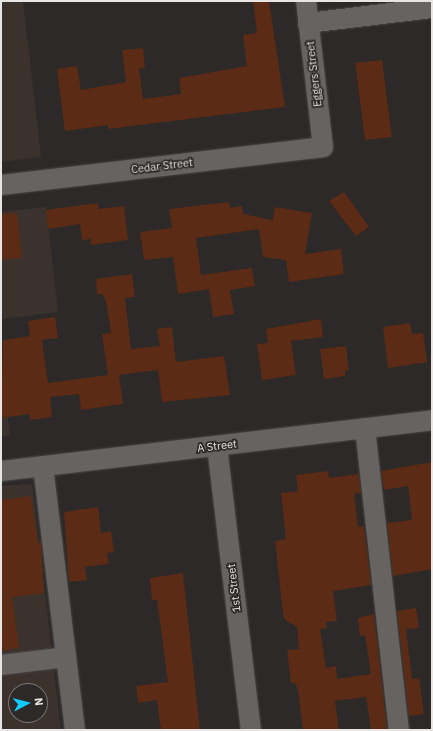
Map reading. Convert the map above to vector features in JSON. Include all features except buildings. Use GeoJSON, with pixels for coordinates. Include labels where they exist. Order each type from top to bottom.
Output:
{"type":"FeatureCollection","features":[{"type":"Feature","properties":{"kind":"street","name":"Eggers Street"},"geometry":{"type":"LineString","coordinates":[[306,1],[323,147]]}},
{"type":"Feature","properties":{"kind":"street"},"geometry":{"type":"LineString","coordinates":[[308,23],[432,8]]}},
{"type":"Feature","properties":{"kind":"street","name":"Cedar Street"},"geometry":{"type":"LineString","coordinates":[[1,185],[323,147]]}},
{"type":"Feature","properties":{"kind":"street","name":"A Street"},"geometry":{"type":"LineString","coordinates":[[1,471],[432,420]]}},
{"type":"Feature","properties":{"kind":"street"},"geometry":{"type":"LineString","coordinates":[[364,428],[399,730]]}},
{"type":"Feature","properties":{"kind":"street","name":"1st Street"},"geometry":{"type":"LineString","coordinates":[[217,446],[251,730]]}},
{"type":"Feature","properties":{"kind":"street"},"geometry":{"type":"LineString","coordinates":[[43,466],[75,730]]}},
{"type":"Feature","properties":{"kind":"street"},"geometry":{"type":"LineString","coordinates":[[1,665],[66,657]]}},
{"type":"Feature","properties":{"kind":"shaded area"},"geometry":{"type":"Polygon","coordinates":[[[1,1],[23,1],[41,157],[1,162],[1,1]]]}},
{"type":"Feature","properties":{"kind":"shaded area"},"geometry":{"type":"Polygon","coordinates":[[[46,207],[58,312],[1,319],[1,212],[46,207]]]}},
{"type":"Feature","properties":{"kind":"shaded area"},"geometry":{"type":"Polygon","coordinates":[[[1,361],[10,435],[1,436],[1,361]]]}},
{"type":"Feature","properties":{"kind":"shaded area"},"geometry":{"type":"Polygon","coordinates":[[[32,484],[61,730],[1,730],[1,486],[32,484]]]}}]}
